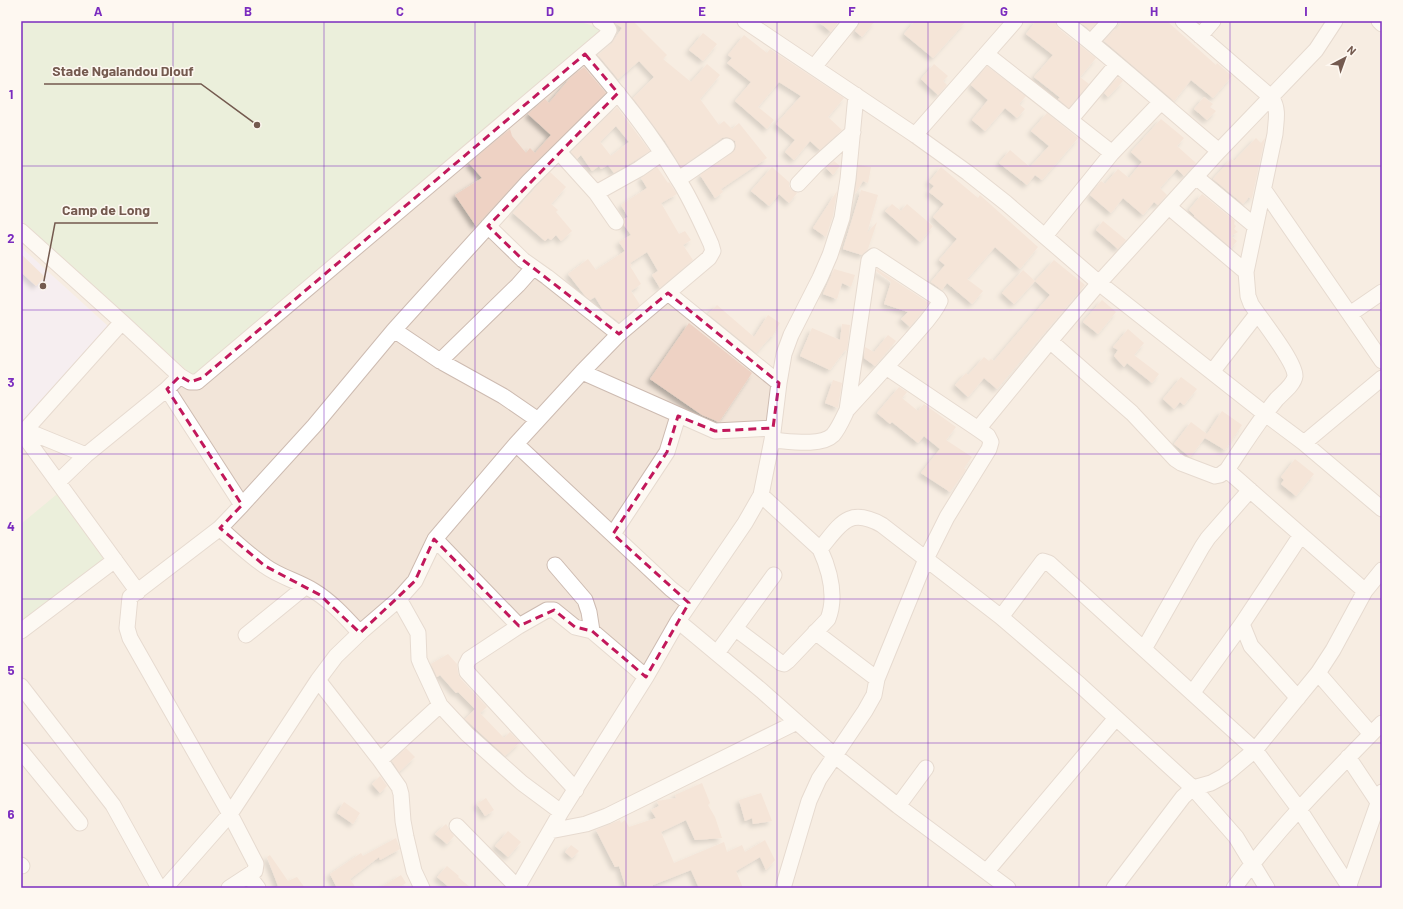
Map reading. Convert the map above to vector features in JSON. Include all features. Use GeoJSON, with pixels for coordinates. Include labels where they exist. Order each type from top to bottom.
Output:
{"type":"FeatureCollection","features":[{"type":"Feature","properties":{"kind":"street"},"geometry":{"type":"LineString","coordinates":[[21,231],[180,376],[190,382],[197,382],[606,36],[608,30],[606,25],[600,21]]}},
{"type":"Feature","properties":{"kind":"street"},"geometry":{"type":"LineString","coordinates":[[745,21],[916,135],[990,190],[1099,283],[1264,414],[1304,443],[1382,509]]}},
{"type":"Feature","properties":{"kind":"street"},"geometry":{"type":"LineString","coordinates":[[814,67],[851,21]]}},
{"type":"Feature","properties":{"kind":"street"},"geometry":{"type":"LineString","coordinates":[[916,135],[1015,21]]}},
{"type":"Feature","properties":{"kind":"street"},"geometry":{"type":"LineString","coordinates":[[1064,21],[1091,42],[1160,103],[1219,151]]}},
{"type":"Feature","properties":{"kind":"street"},"geometry":{"type":"LineString","coordinates":[[1091,42],[1110,21]]}},
{"type":"Feature","properties":{"kind":"street"},"geometry":{"type":"LineString","coordinates":[[1050,341],[1132,413],[1171,455],[1181,463],[1215,476],[1220,475],[1227,470],[1264,414],[1282,392],[1293,383],[1295,377],[1285,354],[1251,304],[1248,296],[1246,272],[1275,134],[1277,112],[1276,105],[1272,98],[1183,21]]}},
{"type":"Feature","properties":{"kind":"street"},"geometry":{"type":"LineString","coordinates":[[1200,36],[1213,21]]}},
{"type":"Feature","properties":{"kind":"street"},"geometry":{"type":"LineString","coordinates":[[978,429],[1099,283],[1219,151],[1272,98],[1316,50],[1335,21]]}},
{"type":"Feature","properties":{"kind":"street"},"geometry":{"type":"LineString","coordinates":[[1379,21],[1382,24]]}},
{"type":"Feature","properties":{"kind":"street"},"geometry":{"type":"LineString","coordinates":[[165,888],[230,814],[318,680],[336,656],[399,599],[415,581],[435,539],[516,444],[619,334],[709,258],[713,251],[679,179],[645,128],[585,54]]}},
{"type":"Feature","properties":{"kind":"street"},"geometry":{"type":"LineString","coordinates":[[986,54],[1112,153]]}},
{"type":"Feature","properties":{"kind":"street"},"geometry":{"type":"LineString","coordinates":[[1070,120],[1117,64]]}},
{"type":"Feature","properties":{"kind":"street"},"geometry":{"type":"LineString","coordinates":[[229,888],[255,871],[256,864],[230,814],[130,638],[127,628],[130,597],[220,528],[314,426],[394,330],[529,181],[618,93]]}},
{"type":"Feature","properties":{"kind":"street"},"geometry":{"type":"LineString","coordinates":[[457,826],[517,888],[561,812],[646,677],[689,603],[745,523],[761,495],[784,354],[791,335],[820,278],[839,229],[844,210],[856,95]]}},
{"type":"Feature","properties":{"kind":"street"},"geometry":{"type":"LineString","coordinates":[[1045,236],[1112,153],[1160,103]]}},
{"type":"Feature","properties":{"kind":"street"},"geometry":{"type":"LineString","coordinates":[[798,184],[853,132]]}},
{"type":"Feature","properties":{"kind":"street"},"geometry":{"type":"LineString","coordinates":[[679,179],[727,146]]}},
{"type":"Feature","properties":{"kind":"street"},"geometry":{"type":"LineString","coordinates":[[559,152],[596,193],[616,222]]}},
{"type":"Feature","properties":{"kind":"street"},"geometry":{"type":"LineString","coordinates":[[596,193],[639,169],[662,153]]}},
{"type":"Feature","properties":{"kind":"street"},"geometry":{"type":"LineString","coordinates":[[1196,177],[1255,226]]}},
{"type":"Feature","properties":{"kind":"street"},"geometry":{"type":"LineString","coordinates":[[1264,190],[1382,361]]}},
{"type":"Feature","properties":{"kind":"street"},"geometry":{"type":"LineString","coordinates":[[1169,207],[1246,272]]}},
{"type":"Feature","properties":{"kind":"street"},"geometry":{"type":"LineString","coordinates":[[488,226],[516,254],[619,334]]}},
{"type":"Feature","properties":{"kind":"street"},"geometry":{"type":"LineString","coordinates":[[582,372],[714,431],[772,434],[816,442],[824,441],[832,436],[838,429],[847,410],[922,326],[938,306],[940,301],[938,298],[874,256],[869,260],[847,410]]}},
{"type":"Feature","properties":{"kind":"street"},"geometry":{"type":"LineString","coordinates":[[440,361],[518,286],[533,268]]}},
{"type":"Feature","properties":{"kind":"street"},"geometry":{"type":"LineString","coordinates":[[1350,314],[1382,292]]}},
{"type":"Feature","properties":{"kind":"street"},"geometry":{"type":"LineString","coordinates":[[668,293],[779,383]]}},
{"type":"Feature","properties":{"kind":"street"},"geometry":{"type":"LineString","coordinates":[[1212,372],[1257,314]]}},
{"type":"Feature","properties":{"kind":"street"},"geometry":{"type":"LineString","coordinates":[[23,433],[122,322]]}},
{"type":"Feature","properties":{"kind":"street"},"geometry":{"type":"LineString","coordinates":[[394,330],[440,361],[503,396],[538,420]]}},
{"type":"Feature","properties":{"kind":"street"},"geometry":{"type":"LineString","coordinates":[[782,888],[809,801],[819,779],[865,711],[874,695],[877,679],[926,559],[952,507],[989,449],[991,442],[988,436],[886,367]]}},
{"type":"Feature","properties":{"kind":"street"},"geometry":{"type":"LineString","coordinates":[[58,482],[86,455],[180,376]]}},
{"type":"Feature","properties":{"kind":"street"},"geometry":{"type":"LineString","coordinates":[[1304,443],[1382,378]]}},
{"type":"Feature","properties":{"kind":"street"},"geometry":{"type":"LineString","coordinates":[[167,388],[242,505]]}},
{"type":"Feature","properties":{"kind":"street"},"geometry":{"type":"LineString","coordinates":[[613,534],[667,452],[678,416]]}},
{"type":"Feature","properties":{"kind":"street"},"geometry":{"type":"LineString","coordinates":[[23,433],[86,455]]}},
{"type":"Feature","properties":{"kind":"street"},"geometry":{"type":"LineString","coordinates":[[23,433],[138,592]]}},
{"type":"Feature","properties":{"kind":"street"},"geometry":{"type":"LineString","coordinates":[[516,444],[671,589],[689,603]]}},
{"type":"Feature","properties":{"kind":"street"},"geometry":{"type":"LineString","coordinates":[[1227,470],[1365,591]]}},
{"type":"Feature","properties":{"kind":"street"},"geometry":{"type":"LineString","coordinates":[[1144,649],[1208,538],[1250,490]]}},
{"type":"Feature","properties":{"kind":"street"},"geometry":{"type":"LineString","coordinates":[[736,629],[784,664],[828,619],[831,611],[832,588],[825,560],[820,549],[761,495]]}},
{"type":"Feature","properties":{"kind":"street"},"geometry":{"type":"LineString","coordinates":[[820,549],[842,522],[851,517],[864,517],[882,525],[1001,617],[1193,788],[1236,837],[1267,888]]}},
{"type":"Feature","properties":{"kind":"street"},"geometry":{"type":"LineString","coordinates":[[220,528],[265,566],[282,577],[306,586],[320,595],[341,613],[360,633]]}},
{"type":"Feature","properties":{"kind":"street"},"geometry":{"type":"LineString","coordinates":[[1193,692],[1242,624],[1301,535]]}},
{"type":"Feature","properties":{"kind":"street"},"geometry":{"type":"LineString","coordinates":[[435,539],[519,626]]}},
{"type":"Feature","properties":{"kind":"street"},"geometry":{"type":"LineString","coordinates":[[21,631],[115,560]]}},
{"type":"Feature","properties":{"kind":"street"},"geometry":{"type":"LineString","coordinates":[[1001,617],[1043,560],[1049,562],[1255,750],[1299,809],[1348,887]]}},
{"type":"Feature","properties":{"kind":"street"},"geometry":{"type":"LineString","coordinates":[[555,565],[585,600],[590,612],[592,631]]}},
{"type":"Feature","properties":{"kind":"street"},"geometry":{"type":"LineString","coordinates":[[1114,888],[1183,797],[1193,788],[1211,783],[1224,776],[1255,750],[1318,673],[1333,650],[1365,591],[1382,570]]}},
{"type":"Feature","properties":{"kind":"street"},"geometry":{"type":"LineString","coordinates":[[717,653],[774,575]]}},
{"type":"Feature","properties":{"kind":"street"},"geometry":{"type":"LineString","coordinates":[[246,635],[306,586]]}},
{"type":"Feature","properties":{"kind":"street"},"geometry":{"type":"LineString","coordinates":[[399,599],[418,633],[419,659],[423,671],[440,705],[467,734],[493,758],[561,812]]}},
{"type":"Feature","properties":{"kind":"street"},"geometry":{"type":"LineString","coordinates":[[576,790],[467,672],[466,665],[469,659],[519,626],[548,610],[554,610],[575,627],[592,631],[646,677]]}},
{"type":"Feature","properties":{"kind":"street"},"geometry":{"type":"LineString","coordinates":[[678,621],[834,755],[898,806],[1008,888]]}},
{"type":"Feature","properties":{"kind":"street"},"geometry":{"type":"LineString","coordinates":[[1242,624],[1251,646],[1298,698]]}},
{"type":"Feature","properties":{"kind":"street"},"geometry":{"type":"LineString","coordinates":[[815,632],[877,679]]}},
{"type":"Feature","properties":{"kind":"street"},"geometry":{"type":"LineString","coordinates":[[1318,673],[1371,734]]}},
{"type":"Feature","properties":{"kind":"street"},"geometry":{"type":"LineString","coordinates":[[318,680],[395,781],[401,794],[403,821],[414,871],[422,888]]}},
{"type":"Feature","properties":{"kind":"street"},"geometry":{"type":"LineString","coordinates":[[21,686],[113,805],[159,888]]}},
{"type":"Feature","properties":{"kind":"street"},"geometry":{"type":"LineString","coordinates":[[380,760],[440,705]]}},
{"type":"Feature","properties":{"kind":"street"},"geometry":{"type":"LineString","coordinates":[[987,871],[1116,718]]}},
{"type":"Feature","properties":{"kind":"street"},"geometry":{"type":"LineString","coordinates":[[550,831],[586,824],[607,816],[797,722]]}},
{"type":"Feature","properties":{"kind":"street"},"geometry":{"type":"LineString","coordinates":[[1234,888],[1252,863],[1299,809],[1382,723]]}},
{"type":"Feature","properties":{"kind":"street"},"geometry":{"type":"LineString","coordinates":[[21,751],[80,823]]}},
{"type":"Feature","properties":{"kind":"street"},"geometry":{"type":"LineString","coordinates":[[1348,757],[1381,801],[1348,887]]}},
{"type":"Feature","properties":{"kind":"street"},"geometry":{"type":"LineString","coordinates":[[898,806],[926,768]]}},
{"type":"Feature","properties":{"kind":"street"},"geometry":{"type":"LineString","coordinates":[[249,876],[258,888]]}},
{"type":"Feature","properties":{"kind":"highlighted area"},"geometry":{"type":"Polygon","coordinates":[[[585,54],[618,93],[488,226],[523,260],[619,334],[668,293],[779,383],[773,428],[715,431],[678,416],[667,452],[613,534],[689,603],[646,677],[592,631],[575,627],[554,610],[519,626],[434,539],[415,581],[360,633],[320,595],[265,566],[220,528],[242,505],[167,389],[180,376],[190,382],[202,378],[585,54]]]}},
{"type":"Feature","properties":{"kind":"shaded area"},"geometry":{"type":"Polygon","coordinates":[[[21,21],[1382,21],[1382,888],[21,888],[21,21]]]}},
{"type":"Feature","properties":{"kind":"shaded area"},"geometry":{"type":"Polygon","coordinates":[[[21,247],[108,326],[21,423],[21,247]]]}},
{"type":"Feature","properties":{"kind":"green space"},"geometry":{"type":"Polygon","coordinates":[[[21,21],[577,21],[604,29],[194,377],[21,220],[21,21]]]}},
{"type":"Feature","properties":{"kind":"green space"},"geometry":{"type":"Polygon","coordinates":[[[62,490],[114,560],[21,632],[21,524],[62,490]]]}},
{"type":"Feature","properties":{"kind":"building"},"geometry":{"type":"Polygon","coordinates":[[[614,21],[633,21],[667,55],[663,59],[691,82],[707,64],[720,75],[700,99],[719,125],[724,121],[732,129],[739,123],[767,158],[721,189],[723,192],[715,198],[700,175],[732,153],[736,146],[735,141],[726,137],[722,138],[681,167],[665,141],[633,98],[654,77],[639,61],[618,79],[598,55],[612,43],[622,28],[614,21]]]}},
{"type":"Feature","properties":{"kind":"building"},"geometry":{"type":"Polygon","coordinates":[[[818,21],[839,21],[831,32],[818,21]]]}},
{"type":"Feature","properties":{"kind":"building"},"geometry":{"type":"Polygon","coordinates":[[[860,21],[875,21],[862,37],[855,31],[860,21]]]}},
{"type":"Feature","properties":{"kind":"building"},"geometry":{"type":"Polygon","coordinates":[[[915,21],[966,21],[933,58],[904,34],[915,21]]]}},
{"type":"Feature","properties":{"kind":"building"},"geometry":{"type":"Polygon","coordinates":[[[1036,21],[1055,21],[1058,28],[1096,58],[1080,77],[1089,84],[1069,108],[1058,99],[1060,98],[1058,96],[1034,77],[1053,55],[1026,34],[1036,21]]]}},
{"type":"Feature","properties":{"kind":"building"},"geometry":{"type":"Polygon","coordinates":[[[1079,21],[1098,21],[1090,30],[1079,21]]]}},
{"type":"Feature","properties":{"kind":"building"},"geometry":{"type":"Polygon","coordinates":[[[1123,21],[1167,21],[1216,65],[1217,63],[1232,76],[1213,98],[1191,80],[1174,101],[1104,41],[1123,21]]]}},
{"type":"Feature","properties":{"kind":"building"},"geometry":{"type":"Polygon","coordinates":[[[703,33],[717,44],[703,61],[689,50],[703,33]]]}},
{"type":"Feature","properties":{"kind":"building"},"geometry":{"type":"Polygon","coordinates":[[[744,35],[767,53],[770,49],[844,98],[828,117],[842,130],[820,150],[810,141],[794,160],[785,152],[795,140],[776,124],[801,96],[779,82],[758,107],[774,120],[767,129],[735,101],[751,82],[727,63],[732,58],[728,55],[744,35]]]}},
{"type":"Feature","properties":{"kind":"building"},"geometry":{"type":"Polygon","coordinates":[[[934,64],[948,76],[943,81],[947,85],[938,95],[921,79],[934,64]]]}},
{"type":"Feature","properties":{"kind":"building"},"geometry":{"type":"Polygon","coordinates":[[[987,66],[1026,96],[1019,104],[1025,109],[1017,118],[1005,108],[985,131],[972,120],[988,100],[971,85],[987,66]]]}},
{"type":"Feature","properties":{"kind":"building"},"geometry":{"type":"Polygon","coordinates":[[[584,67],[606,93],[523,175],[476,226],[455,195],[482,178],[469,163],[510,129],[512,136],[526,153],[530,148],[535,153],[551,135],[528,114],[545,99],[549,103],[571,77],[584,67]]]}},
{"type":"Feature","properties":{"kind":"building"},"geometry":{"type":"Polygon","coordinates":[[[1118,77],[1123,81],[1108,97],[1104,93],[1118,77]]]}},
{"type":"Feature","properties":{"kind":"building"},"geometry":{"type":"Polygon","coordinates":[[[1204,97],[1213,104],[1210,107],[1216,111],[1207,120],[1194,109],[1204,97]]]}},
{"type":"Feature","properties":{"kind":"building"},"geometry":{"type":"Polygon","coordinates":[[[617,107],[650,151],[614,173],[608,165],[601,169],[599,166],[592,171],[581,155],[577,159],[571,152],[617,107]],[[616,126],[600,142],[611,156],[629,142],[616,126]]]}},
{"type":"Feature","properties":{"kind":"building"},"geometry":{"type":"Polygon","coordinates":[[[1047,113],[1078,138],[1042,180],[1035,175],[1027,185],[999,163],[1010,150],[1030,167],[1049,146],[1031,131],[1047,113]]]}},
{"type":"Feature","properties":{"kind":"building"},"geometry":{"type":"Polygon","coordinates":[[[1161,119],[1184,138],[1177,146],[1196,163],[1184,176],[1177,169],[1160,188],[1167,195],[1158,205],[1154,202],[1143,215],[1123,198],[1111,213],[1090,195],[1101,181],[1105,184],[1118,169],[1129,178],[1142,162],[1131,152],[1161,119]]]}},
{"type":"Feature","properties":{"kind":"building"},"geometry":{"type":"Polygon","coordinates":[[[1256,138],[1261,143],[1265,138],[1252,198],[1251,199],[1249,197],[1243,204],[1213,179],[1231,159],[1234,161],[1256,138]]]}},
{"type":"Feature","properties":{"kind":"building"},"geometry":{"type":"Polygon","coordinates":[[[834,161],[840,166],[833,175],[826,168],[834,161]]]}},
{"type":"Feature","properties":{"kind":"building"},"geometry":{"type":"Polygon","coordinates":[[[858,165],[871,167],[868,183],[863,181],[855,194],[858,165]]]}},
{"type":"Feature","properties":{"kind":"building"},"geometry":{"type":"Polygon","coordinates":[[[657,167],[677,194],[661,203],[679,234],[685,231],[691,240],[683,245],[693,260],[660,288],[652,275],[658,271],[647,252],[630,263],[632,265],[630,266],[641,284],[631,291],[640,305],[619,322],[603,310],[595,297],[590,300],[586,297],[568,274],[588,259],[596,270],[625,251],[619,242],[631,235],[624,225],[624,219],[628,217],[621,205],[647,188],[641,178],[657,167]]]}},
{"type":"Feature","properties":{"kind":"building"},"geometry":{"type":"Polygon","coordinates":[[[772,167],[789,182],[789,186],[797,193],[789,203],[779,194],[769,206],[751,191],[772,167]]]}},
{"type":"Feature","properties":{"kind":"building"},"geometry":{"type":"Polygon","coordinates":[[[941,167],[978,198],[980,195],[1038,247],[1020,269],[995,247],[967,279],[983,291],[972,304],[947,283],[942,290],[931,282],[945,265],[939,260],[957,239],[933,217],[944,204],[929,192],[934,186],[929,182],[941,167]]]}},
{"type":"Feature","properties":{"kind":"building"},"geometry":{"type":"Polygon","coordinates":[[[550,172],[566,187],[551,204],[558,210],[556,212],[572,231],[561,241],[556,235],[551,240],[548,238],[545,241],[513,213],[550,172]]]}},
{"type":"Feature","properties":{"kind":"building"},"geometry":{"type":"Polygon","coordinates":[[[861,190],[878,195],[867,233],[877,222],[868,249],[862,255],[843,249],[861,190]]]}},
{"type":"Feature","properties":{"kind":"building"},"geometry":{"type":"Polygon","coordinates":[[[837,191],[833,216],[826,237],[813,228],[837,191]]]}},
{"type":"Feature","properties":{"kind":"building"},"geometry":{"type":"Polygon","coordinates":[[[1202,194],[1235,221],[1234,224],[1236,226],[1234,229],[1238,232],[1231,236],[1237,241],[1231,248],[1189,210],[1202,194]]]}},
{"type":"Feature","properties":{"kind":"building"},"geometry":{"type":"Polygon","coordinates":[[[892,204],[901,211],[907,204],[933,226],[920,242],[885,211],[892,204]]]}},
{"type":"Feature","properties":{"kind":"building"},"geometry":{"type":"Polygon","coordinates":[[[1103,221],[1126,240],[1118,249],[1096,230],[1103,221]]]}},
{"type":"Feature","properties":{"kind":"building"},"geometry":{"type":"Polygon","coordinates":[[[21,254],[45,277],[36,286],[21,272],[21,254]]]}},
{"type":"Feature","properties":{"kind":"building"},"geometry":{"type":"Polygon","coordinates":[[[1054,260],[1085,285],[997,389],[984,378],[968,397],[955,385],[966,373],[968,375],[984,357],[989,361],[991,359],[994,361],[1050,295],[1035,281],[1054,260]]]}},
{"type":"Feature","properties":{"kind":"building"},"geometry":{"type":"Polygon","coordinates":[[[834,269],[855,275],[851,287],[842,283],[837,299],[823,294],[834,269]]]}},
{"type":"Feature","properties":{"kind":"building"},"geometry":{"type":"Polygon","coordinates":[[[877,269],[929,303],[910,327],[901,319],[908,312],[884,304],[891,282],[876,271],[877,269]]]}},
{"type":"Feature","properties":{"kind":"building"},"geometry":{"type":"Polygon","coordinates":[[[1023,270],[1035,281],[1014,304],[1002,293],[1023,270]]]}},
{"type":"Feature","properties":{"kind":"building"},"geometry":{"type":"Polygon","coordinates":[[[1102,300],[1116,312],[1098,334],[1083,322],[1102,300]]]}},
{"type":"Feature","properties":{"kind":"building"},"geometry":{"type":"Polygon","coordinates":[[[717,305],[754,337],[768,315],[780,323],[772,337],[771,336],[756,353],[708,314],[717,305]]]}},
{"type":"Feature","properties":{"kind":"building"},"geometry":{"type":"Polygon","coordinates":[[[689,323],[752,373],[719,422],[702,415],[650,379],[689,323]]]}},
{"type":"Feature","properties":{"kind":"building"},"geometry":{"type":"Polygon","coordinates":[[[842,324],[850,325],[847,351],[845,350],[830,370],[800,356],[812,328],[840,340],[842,324]]]}},
{"type":"Feature","properties":{"kind":"building"},"geometry":{"type":"Polygon","coordinates":[[[1128,329],[1144,343],[1134,355],[1159,374],[1152,383],[1127,363],[1124,367],[1114,356],[1118,350],[1113,347],[1128,329]]]}},
{"type":"Feature","properties":{"kind":"building"},"geometry":{"type":"Polygon","coordinates":[[[888,335],[896,341],[875,366],[864,358],[865,347],[874,352],[888,335]]]}},
{"type":"Feature","properties":{"kind":"building"},"geometry":{"type":"Polygon","coordinates":[[[1181,377],[1197,389],[1184,405],[1180,402],[1174,409],[1163,399],[1181,377]]]}},
{"type":"Feature","properties":{"kind":"building"},"geometry":{"type":"Polygon","coordinates":[[[833,380],[842,383],[838,408],[825,403],[833,380]]]}},
{"type":"Feature","properties":{"kind":"building"},"geometry":{"type":"Polygon","coordinates":[[[899,387],[907,392],[902,398],[918,411],[924,404],[956,427],[946,440],[972,457],[964,468],[966,469],[964,473],[950,492],[921,473],[940,449],[924,436],[918,443],[892,422],[890,424],[877,413],[899,387]]]}},
{"type":"Feature","properties":{"kind":"building"},"geometry":{"type":"Polygon","coordinates":[[[1222,411],[1242,425],[1225,450],[1205,438],[1207,435],[1190,457],[1174,444],[1191,422],[1207,434],[1222,411]]]}},
{"type":"Feature","properties":{"kind":"building"},"geometry":{"type":"Polygon","coordinates":[[[1295,459],[1314,474],[1296,496],[1281,484],[1284,480],[1281,477],[1295,459]]]}},
{"type":"Feature","properties":{"kind":"building"},"geometry":{"type":"Polygon","coordinates":[[[448,654],[457,664],[460,678],[487,707],[480,713],[504,738],[510,732],[520,742],[505,756],[465,719],[475,709],[458,692],[456,693],[440,675],[437,677],[431,664],[448,654]]]}},
{"type":"Feature","properties":{"kind":"building"},"geometry":{"type":"Polygon","coordinates":[[[406,748],[415,757],[399,772],[392,761],[406,748]]]}},
{"type":"Feature","properties":{"kind":"building"},"geometry":{"type":"Polygon","coordinates":[[[380,776],[387,786],[380,793],[372,784],[380,776]]]}},
{"type":"Feature","properties":{"kind":"building"},"geometry":{"type":"Polygon","coordinates":[[[702,783],[710,803],[708,805],[715,817],[722,838],[695,840],[686,820],[661,832],[674,863],[724,842],[727,852],[742,845],[745,852],[765,840],[775,860],[766,870],[760,857],[736,871],[743,888],[699,888],[691,870],[653,885],[652,888],[626,888],[619,866],[615,867],[596,830],[620,820],[621,823],[625,820],[629,827],[656,818],[651,810],[659,806],[657,801],[676,798],[675,795],[702,783]]]}},
{"type":"Feature","properties":{"kind":"building"},"geometry":{"type":"Polygon","coordinates":[[[761,793],[772,821],[753,824],[752,818],[745,821],[739,800],[761,793]]]}},
{"type":"Feature","properties":{"kind":"building"},"geometry":{"type":"Polygon","coordinates":[[[486,798],[494,810],[485,816],[477,804],[486,798]]]}},
{"type":"Feature","properties":{"kind":"building"},"geometry":{"type":"Polygon","coordinates":[[[344,802],[360,813],[353,824],[337,813],[344,802]]]}},
{"type":"Feature","properties":{"kind":"building"},"geometry":{"type":"Polygon","coordinates":[[[446,824],[454,836],[447,844],[435,834],[446,824]]]}},
{"type":"Feature","properties":{"kind":"building"},"geometry":{"type":"Polygon","coordinates":[[[508,831],[521,842],[508,857],[495,846],[508,831]]]}},
{"type":"Feature","properties":{"kind":"building"},"geometry":{"type":"Polygon","coordinates":[[[396,838],[400,849],[380,860],[379,857],[350,879],[356,888],[337,888],[330,874],[361,853],[363,856],[396,838]]]}},
{"type":"Feature","properties":{"kind":"building"},"geometry":{"type":"Polygon","coordinates":[[[571,845],[579,851],[572,858],[565,852],[571,845]]]}},
{"type":"Feature","properties":{"kind":"building"},"geometry":{"type":"Polygon","coordinates":[[[270,855],[288,881],[297,877],[305,888],[275,888],[278,886],[267,857],[270,855]]]}},
{"type":"Feature","properties":{"kind":"building"},"geometry":{"type":"Polygon","coordinates":[[[447,866],[471,888],[450,888],[437,877],[447,866]]]}},
{"type":"Feature","properties":{"kind":"building"},"geometry":{"type":"Polygon","coordinates":[[[401,875],[406,883],[398,888],[380,888],[401,875]]]}},
{"type":"Feature","properties":{"kind":"place","name":"Stade Ngalandou Diouf"},"geometry":{"type":"Point","coordinates":[257,125]}},
{"type":"Feature","properties":{"kind":"place","name":"Camp de Long"},"geometry":{"type":"Point","coordinates":[43,286]}}]}
